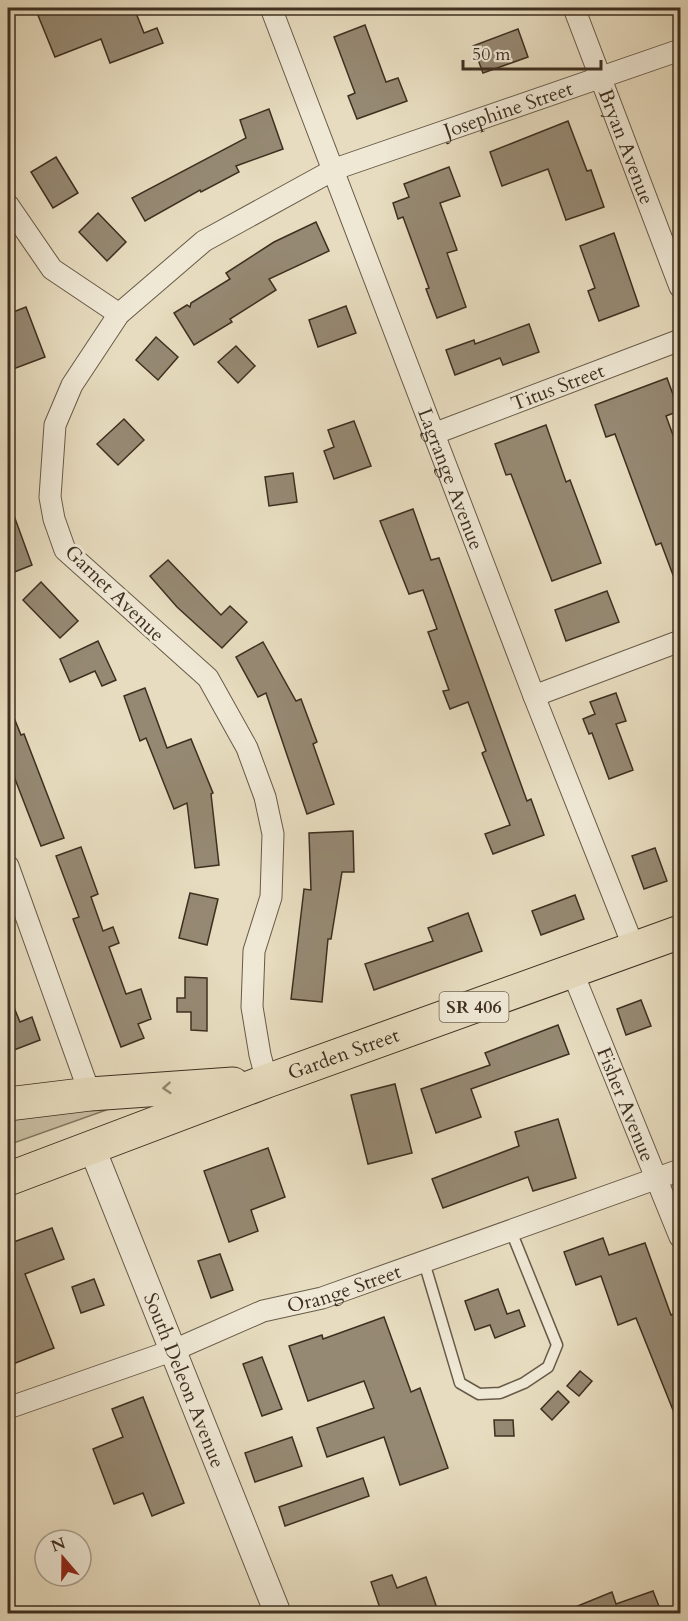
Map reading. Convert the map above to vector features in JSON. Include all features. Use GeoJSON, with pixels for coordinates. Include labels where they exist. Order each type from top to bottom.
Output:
{"type":"FeatureCollection","features":[{"type":"Feature","properties":{"kind":"main road","name":"Garden Street"},"geometry":{"type":"LineString","coordinates":[[8,1179],[267,1081],[681,932]]}},
{"type":"Feature","properties":{"kind":"main road"},"geometry":{"type":"LineString","coordinates":[[8,1104],[90,1094],[267,1081]]}},
{"type":"Feature","properties":{"kind":"street","name":"Lagrange Avenue"},"geometry":{"type":"LineString","coordinates":[[271,8],[436,433],[534,696],[634,948]]}},
{"type":"Feature","properties":{"kind":"street","name":"Bryan Avenue"},"geometry":{"type":"LineString","coordinates":[[574,8],[681,287]]}},
{"type":"Feature","properties":{"kind":"street","name":"Josephine Street"},"geometry":{"type":"LineString","coordinates":[[335,169],[681,50]]}},
{"type":"Feature","properties":{"kind":"street","name":"Garnet Avenue"},"geometry":{"type":"LineString","coordinates":[[267,1081],[252,1007],[254,951],[271,897],[273,834],[265,797],[247,748],[208,678],[65,550],[54,519],[50,497],[55,425],[72,385],[119,314],[204,241],[335,169]]}},
{"type":"Feature","properties":{"kind":"street"},"geometry":{"type":"LineString","coordinates":[[8,205],[52,269],[119,314]]}},
{"type":"Feature","properties":{"kind":"street","name":"Titus Street"},"geometry":{"type":"LineString","coordinates":[[436,433],[681,340]]}},
{"type":"Feature","properties":{"kind":"street"},"geometry":{"type":"LineString","coordinates":[[534,696],[681,641]]}},
{"type":"Feature","properties":{"kind":"street"},"geometry":{"type":"LineString","coordinates":[[8,867],[90,1094]]}},
{"type":"Feature","properties":{"kind":"street","name":"Fisher Avenue"},"geometry":{"type":"LineString","coordinates":[[572,971],[681,1237]]}},
{"type":"Feature","properties":{"kind":"street","name":"South Deleon Avenue"},"geometry":{"type":"LineString","coordinates":[[92,1148],[278,1614]]}},
{"type":"Feature","properties":{"kind":"street","name":"Orange Street"},"geometry":{"type":"LineString","coordinates":[[8,1408],[174,1350],[263,1311],[322,1298],[681,1170]]}},
{"type":"Feature","properties":{"kind":"lane"},"geometry":{"type":"LineString","coordinates":[[424,1262],[460,1383],[479,1394],[500,1393],[524,1383],[548,1367],[557,1345],[511,1231]]}},
{"type":"Feature","properties":{"kind":"shaded area"},"geometry":{"type":"Polygon","coordinates":[[[109,1109],[8,1145],[8,1116],[109,1109]]]}},
{"type":"Feature","properties":{"kind":"building"},"geometry":{"type":"Polygon","coordinates":[[[35,8],[134,8],[144,33],[157,28],[163,43],[110,63],[101,39],[55,57],[35,8]]]}},
{"type":"Feature","properties":{"kind":"building"},"geometry":{"type":"Polygon","coordinates":[[[365,25],[386,82],[398,78],[407,101],[357,119],[348,96],[355,93],[334,37],[365,25]]]}},
{"type":"Feature","properties":{"kind":"building"},"geometry":{"type":"Polygon","coordinates":[[[518,29],[528,57],[483,73],[473,46],[518,29]]]}},
{"type":"Feature","properties":{"kind":"building"},"geometry":{"type":"Polygon","coordinates":[[[269,109],[283,149],[236,166],[239,172],[201,192],[200,190],[145,221],[132,198],[246,138],[240,120],[269,109]]]}},
{"type":"Feature","properties":{"kind":"building"},"geometry":{"type":"Polygon","coordinates":[[[568,121],[587,171],[591,170],[604,207],[566,220],[548,169],[502,186],[490,152],[568,121]]]}},
{"type":"Feature","properties":{"kind":"building"},"geometry":{"type":"Polygon","coordinates":[[[56,157],[78,193],[53,208],[31,172],[56,157]]]}},
{"type":"Feature","properties":{"kind":"building"},"geometry":{"type":"Polygon","coordinates":[[[449,167],[460,196],[440,203],[457,250],[447,253],[466,307],[437,318],[426,289],[429,288],[403,217],[398,219],[393,203],[409,197],[404,184],[449,167]]]}},
{"type":"Feature","properties":{"kind":"building"},"geometry":{"type":"Polygon","coordinates":[[[98,213],[126,242],[107,261],[79,232],[98,213]]]}},
{"type":"Feature","properties":{"kind":"building"},"geometry":{"type":"Polygon","coordinates":[[[316,222],[329,251],[269,279],[276,290],[230,319],[232,322],[194,345],[174,313],[187,305],[190,307],[191,303],[230,279],[226,273],[274,242],[316,222]]]}},
{"type":"Feature","properties":{"kind":"building"},"geometry":{"type":"Polygon","coordinates":[[[614,233],[639,306],[599,321],[588,291],[595,288],[580,246],[614,233]]]}},
{"type":"Feature","properties":{"kind":"building"},"geometry":{"type":"Polygon","coordinates":[[[346,306],[356,333],[318,347],[309,320],[346,306]]]}},
{"type":"Feature","properties":{"kind":"building"},"geometry":{"type":"Polygon","coordinates":[[[26,307],[45,357],[8,371],[8,314],[26,307]]]}},
{"type":"Feature","properties":{"kind":"building"},"geometry":{"type":"Polygon","coordinates":[[[529,324],[539,352],[503,365],[500,358],[455,375],[446,350],[474,340],[475,344],[529,324]]]}},
{"type":"Feature","properties":{"kind":"building"},"geometry":{"type":"Polygon","coordinates":[[[156,337],[178,357],[158,380],[136,360],[156,337]]]}},
{"type":"Feature","properties":{"kind":"building"},"geometry":{"type":"Polygon","coordinates":[[[236,346],[255,366],[238,383],[218,362],[236,346]]]}},
{"type":"Feature","properties":{"kind":"building"},"geometry":{"type":"Polygon","coordinates":[[[667,378],[679,411],[666,416],[681,457],[679,591],[661,543],[656,545],[615,434],[606,437],[595,405],[667,378]]]}},
{"type":"Feature","properties":{"kind":"building"},"geometry":{"type":"Polygon","coordinates":[[[124,419],[144,440],[118,465],[97,444],[124,419]]]}},
{"type":"Feature","properties":{"kind":"building"},"geometry":{"type":"Polygon","coordinates":[[[354,421],[371,466],[334,479],[324,451],[334,447],[328,430],[354,421]]]}},
{"type":"Feature","properties":{"kind":"building"},"geometry":{"type":"Polygon","coordinates":[[[546,425],[566,482],[570,480],[601,563],[552,581],[511,474],[506,475],[495,444],[546,425]]]}},
{"type":"Feature","properties":{"kind":"building"},"geometry":{"type":"Polygon","coordinates":[[[293,473],[297,502],[269,506],[265,477],[293,473]]]}},
{"type":"Feature","properties":{"kind":"building"},"geometry":{"type":"Polygon","coordinates":[[[9,502],[32,565],[12,573],[8,561],[9,502]]]}},
{"type":"Feature","properties":{"kind":"building"},"geometry":{"type":"Polygon","coordinates":[[[413,509],[431,560],[439,558],[527,801],[531,799],[544,835],[493,854],[485,834],[510,825],[482,753],[486,751],[468,702],[450,709],[443,691],[449,690],[428,632],[437,629],[423,590],[409,594],[380,521],[413,509]]]}},
{"type":"Feature","properties":{"kind":"building"},"geometry":{"type":"Polygon","coordinates":[[[168,560],[221,615],[230,606],[247,622],[222,648],[177,607],[150,576],[168,560]]]}},
{"type":"Feature","properties":{"kind":"building"},"geometry":{"type":"Polygon","coordinates":[[[41,582],[78,621],[60,638],[23,600],[41,582]]]}},
{"type":"Feature","properties":{"kind":"building"},"geometry":{"type":"Polygon","coordinates":[[[607,591],[619,622],[566,641],[555,610],[607,591]]]}},
{"type":"Feature","properties":{"kind":"building"},"geometry":{"type":"Polygon","coordinates":[[[98,641],[116,680],[102,686],[95,671],[70,682],[60,659],[98,641]]]}},
{"type":"Feature","properties":{"kind":"building"},"geometry":{"type":"Polygon","coordinates":[[[263,642],[296,701],[301,699],[317,742],[313,744],[334,804],[307,814],[266,693],[258,697],[236,657],[263,642]]]}},
{"type":"Feature","properties":{"kind":"building"},"geometry":{"type":"Polygon","coordinates":[[[145,688],[167,748],[191,739],[213,793],[211,794],[219,865],[195,868],[187,803],[174,809],[146,738],[140,741],[124,696],[145,688]]]}},
{"type":"Feature","properties":{"kind":"building"},"geometry":{"type":"Polygon","coordinates":[[[616,693],[626,721],[616,724],[633,770],[609,779],[592,733],[589,734],[583,719],[595,714],[590,702],[616,693]]]}},
{"type":"Feature","properties":{"kind":"building"},"geometry":{"type":"Polygon","coordinates":[[[8,703],[21,735],[24,734],[64,838],[41,846],[8,761],[8,703]]]}},
{"type":"Feature","properties":{"kind":"building"},"geometry":{"type":"Polygon","coordinates":[[[353,831],[354,872],[342,872],[331,939],[328,939],[322,1002],[291,999],[304,889],[311,890],[309,833],[353,831]]]}},
{"type":"Feature","properties":{"kind":"building"},"geometry":{"type":"Polygon","coordinates":[[[81,847],[98,894],[91,897],[103,931],[113,927],[119,943],[109,947],[126,994],[141,989],[151,1019],[138,1024],[144,1038],[121,1047],[73,919],[79,917],[56,856],[81,847]]]}},
{"type":"Feature","properties":{"kind":"building"},"geometry":{"type":"Polygon","coordinates":[[[655,848],[667,881],[644,889],[632,856],[655,848]]]}},
{"type":"Feature","properties":{"kind":"building"},"geometry":{"type":"Polygon","coordinates":[[[190,893],[218,899],[207,945],[179,938],[190,893]]]}},
{"type":"Feature","properties":{"kind":"building"},"geometry":{"type":"Polygon","coordinates":[[[575,895],[584,919],[541,935],[532,911],[575,895]]]}},
{"type":"Feature","properties":{"kind":"building"},"geometry":{"type":"Polygon","coordinates":[[[468,913],[482,951],[374,990],[365,964],[433,941],[428,928],[468,913]]]}},
{"type":"Feature","properties":{"kind":"building"},"geometry":{"type":"Polygon","coordinates":[[[185,977],[207,978],[207,1031],[191,1030],[191,1012],[177,1012],[177,998],[185,998],[185,977]]]}},
{"type":"Feature","properties":{"kind":"building"},"geometry":{"type":"Polygon","coordinates":[[[8,993],[20,1022],[32,1017],[40,1040],[14,1050],[8,1033],[8,993]]]}},
{"type":"Feature","properties":{"kind":"building"},"geometry":{"type":"Polygon","coordinates":[[[641,1000],[651,1026],[626,1035],[617,1009],[641,1000]]]}},
{"type":"Feature","properties":{"kind":"building"},"geometry":{"type":"Polygon","coordinates":[[[558,1025],[569,1054],[471,1089],[481,1117],[436,1133],[421,1089],[490,1065],[485,1053],[558,1025]]]}},
{"type":"Feature","properties":{"kind":"building"},"geometry":{"type":"Polygon","coordinates":[[[395,1084],[412,1153],[368,1164],[351,1095],[395,1084]]]}},
{"type":"Feature","properties":{"kind":"building"},"geometry":{"type":"Polygon","coordinates":[[[558,1119],[576,1178],[533,1191],[528,1177],[443,1208],[432,1179],[519,1146],[515,1132],[558,1119]]]}},
{"type":"Feature","properties":{"kind":"building"},"geometry":{"type":"Polygon","coordinates":[[[268,1148],[285,1197],[251,1210],[258,1231],[229,1242],[204,1171],[268,1148]]]}},
{"type":"Feature","properties":{"kind":"building"},"geometry":{"type":"Polygon","coordinates":[[[52,1228],[64,1259],[25,1274],[54,1348],[8,1366],[8,1244],[52,1228]]]}},
{"type":"Feature","properties":{"kind":"building"},"geometry":{"type":"Polygon","coordinates":[[[603,1238],[609,1255],[645,1243],[671,1315],[681,1311],[681,1430],[636,1318],[618,1325],[601,1276],[576,1285],[564,1252],[603,1238]]]}},
{"type":"Feature","properties":{"kind":"building"},"geometry":{"type":"Polygon","coordinates":[[[220,1254],[233,1290],[211,1298],[198,1261],[220,1254]]]}},
{"type":"Feature","properties":{"kind":"building"},"geometry":{"type":"Polygon","coordinates":[[[94,1279],[104,1305],[81,1313],[72,1287],[94,1279]]]}},
{"type":"Feature","properties":{"kind":"building"},"geometry":{"type":"Polygon","coordinates":[[[498,1289],[507,1314],[519,1310],[525,1326],[495,1338],[490,1325],[475,1330],[465,1301],[498,1289]]]}},
{"type":"Feature","properties":{"kind":"building"},"geometry":{"type":"Polygon","coordinates":[[[384,1317],[411,1392],[420,1388],[448,1468],[400,1485],[384,1437],[327,1457],[317,1428],[374,1408],[364,1381],[308,1401],[289,1346],[322,1335],[323,1339],[384,1317]]]}},
{"type":"Feature","properties":{"kind":"building"},"geometry":{"type":"Polygon","coordinates":[[[262,1357],[282,1409],[262,1416],[243,1364],[262,1357]]]}},
{"type":"Feature","properties":{"kind":"building"},"geometry":{"type":"Polygon","coordinates":[[[580,1371],[592,1381],[579,1396],[567,1386],[580,1371]]]}},
{"type":"Feature","properties":{"kind":"building"},"geometry":{"type":"Polygon","coordinates":[[[558,1391],[569,1402],[552,1420],[541,1409],[558,1391]]]}},
{"type":"Feature","properties":{"kind":"building"},"geometry":{"type":"Polygon","coordinates":[[[143,1397],[184,1503],[152,1516],[143,1493],[114,1504],[93,1449],[123,1437],[112,1409],[143,1397]]]}},
{"type":"Feature","properties":{"kind":"building"},"geometry":{"type":"Polygon","coordinates":[[[494,1420],[513,1420],[514,1436],[495,1436],[494,1420]]]}},
{"type":"Feature","properties":{"kind":"building"},"geometry":{"type":"Polygon","coordinates":[[[292,1437],[302,1466],[255,1482],[245,1453],[292,1437]]]}},
{"type":"Feature","properties":{"kind":"building"},"geometry":{"type":"Polygon","coordinates":[[[363,1478],[369,1496],[285,1526],[279,1507],[363,1478]]]}},
{"type":"Feature","properties":{"kind":"building"},"geometry":{"type":"Polygon","coordinates":[[[392,1575],[397,1588],[426,1577],[438,1611],[430,1614],[382,1614],[371,1582],[392,1575]]]}},
{"type":"Feature","properties":{"kind":"building"},"geometry":{"type":"Polygon","coordinates":[[[653,1591],[662,1614],[558,1614],[612,1592],[616,1604],[653,1591]]]}}]}
